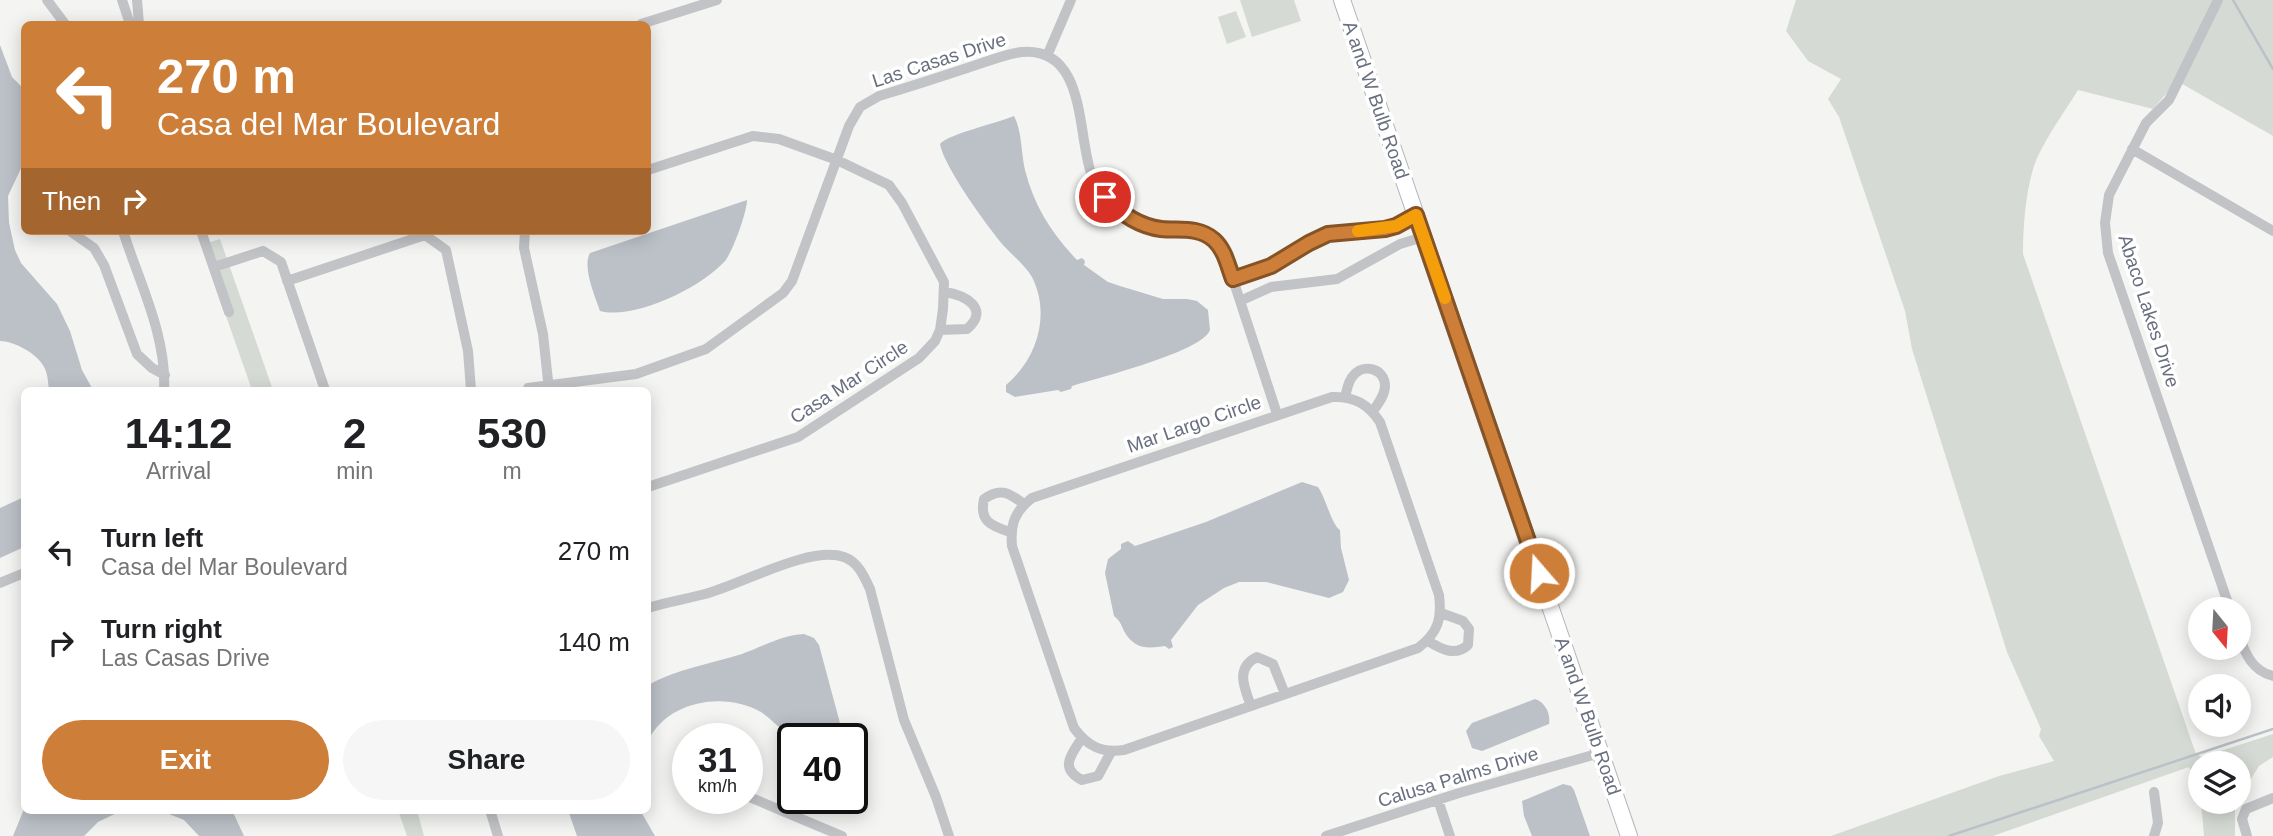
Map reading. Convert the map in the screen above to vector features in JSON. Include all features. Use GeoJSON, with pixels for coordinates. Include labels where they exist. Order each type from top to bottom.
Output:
{"type":"FeatureCollection","features":[{"type":"Feature","properties":{"kind":"street"},"geometry":{"type":"LineString","coordinates":[[47,0],[63,21]]}},
{"type":"Feature","properties":{"kind":"street"},"geometry":{"type":"LineString","coordinates":[[122,0],[129,21]]}},
{"type":"Feature","properties":{"kind":"street"},"geometry":{"type":"LineString","coordinates":[[137,0],[139,21]]}},
{"type":"Feature","properties":{"kind":"street"},"geometry":{"type":"LineString","coordinates":[[651,21],[718,0]]}},
{"type":"Feature","properties":{"kind":"street"},"geometry":{"type":"LineString","coordinates":[[1071,0],[1047,56],[1060,66],[1073,84],[1088,164],[1097,186],[1119,211],[1139,223],[1159,229],[1192,230],[1213,239],[1226,258],[1277,414]]}},
{"type":"Feature","properties":{"kind":"street","name":"A and W Bulb Road"},"geometry":{"type":"LineString","coordinates":[[1342,0],[1629,836]]}},
{"type":"Feature","properties":{"kind":"street","name":"Abaco Lakes Drive"},"geometry":{"type":"LineString","coordinates":[[2216,3],[2169,100],[2146,123],[2109,195],[2105,238],[2226,597]]}},
{"type":"Feature","properties":{"kind":"street","name":"Las Casas Drive"},"geometry":{"type":"LineString","coordinates":[[555,387],[636,374],[706,349],[783,293],[796,274],[854,115],[860,107],[869,101],[1008,55],[1032,52],[1047,56]]}},
{"type":"Feature","properties":{"kind":"street","name":"Casa Mar Circle"},"geometry":{"type":"LineString","coordinates":[[651,169],[753,136],[770,136],[837,160],[889,185],[940,271],[945,292],[940,330],[935,341],[919,358],[798,437],[651,486]]}},
{"type":"Feature","properties":{"kind":"street"},"geometry":{"type":"LineString","coordinates":[[2132,149],[2273,231]]}},
{"type":"Feature","properties":{"kind":"street"},"geometry":{"type":"LineString","coordinates":[[1233,279],[1271,266],[1328,234],[1385,229],[1416,215]]}},
{"type":"Feature","properties":{"kind":"street"},"geometry":{"type":"LineString","coordinates":[[76,235],[94,248],[104,265],[136,354],[165,375]]}},
{"type":"Feature","properties":{"kind":"street"},"geometry":{"type":"LineString","coordinates":[[124,235],[151,311],[165,375],[164,387]]}},
{"type":"Feature","properties":{"kind":"street"},"geometry":{"type":"LineString","coordinates":[[202,235],[229,312]]}},
{"type":"Feature","properties":{"kind":"street"},"geometry":{"type":"LineString","coordinates":[[287,281],[425,235],[446,250],[468,351],[471,387]]}},
{"type":"Feature","properties":{"kind":"street"},"geometry":{"type":"LineString","coordinates":[[525,235],[524,248],[543,334],[549,387]]}},
{"type":"Feature","properties":{"kind":"street"},"geometry":{"type":"LineString","coordinates":[[1240,301],[1271,288],[1337,279],[1400,244],[1423,237]]}},
{"type":"Feature","properties":{"kind":"street"},"geometry":{"type":"LineString","coordinates":[[214,267],[263,251],[281,262],[324,387]]}},
{"type":"Feature","properties":{"kind":"street"},"geometry":{"type":"LineString","coordinates":[[940,330],[967,329],[976,315],[974,305],[966,297],[945,292]]}},
{"type":"Feature","properties":{"kind":"street"},"geometry":{"type":"LineString","coordinates":[[1010,532],[986,520],[981,510],[984,499],[994,492],[1004,492],[1024,504],[1012,521],[1012,546],[1074,728],[1090,745],[1111,752],[1124,750],[1418,648],[1428,641],[1437,628],[1441,613],[1435,581],[1380,422],[1364,403],[1345,397],[1353,376],[1362,369],[1371,368],[1381,374],[1385,385],[1373,411]]}},
{"type":"Feature","properties":{"kind":"street","name":"Mar Largo Circle"},"geometry":{"type":"LineString","coordinates":[[1024,504],[1032,498],[1277,414],[1332,397],[1345,397]]}},
{"type":"Feature","properties":{"kind":"street"},"geometry":{"type":"LineString","coordinates":[[651,607],[704,595],[810,557],[830,554],[846,558],[861,570],[870,589],[904,720],[949,836]]}},
{"type":"Feature","properties":{"kind":"street"},"geometry":{"type":"LineString","coordinates":[[0,583],[21,574]]}},
{"type":"Feature","properties":{"kind":"street"},"geometry":{"type":"LineString","coordinates":[[1428,641],[1452,652],[1463,650],[1468,645],[1469,629],[1463,621],[1441,613]]}},
{"type":"Feature","properties":{"kind":"street"},"geometry":{"type":"LineString","coordinates":[[1251,706],[1242,672],[1244,666],[1257,657],[1272,664],[1285,694]]}},
{"type":"Feature","properties":{"kind":"street"},"geometry":{"type":"LineString","coordinates":[[2251,660],[2261,672],[2273,677]]}},
{"type":"Feature","properties":{"kind":"street"},"geometry":{"type":"LineString","coordinates":[[1082,738],[1071,755],[1068,766],[1073,776],[1082,780],[1098,776],[1111,752]]}},
{"type":"Feature","properties":{"kind":"street","name":"Calusa Palms Drive"},"geometry":{"type":"LineString","coordinates":[[1326,836],[1600,753]]}},
{"type":"Feature","properties":{"kind":"street"},"geometry":{"type":"LineString","coordinates":[[2154,792],[2158,823],[2154,836]]}},
{"type":"Feature","properties":{"kind":"street"},"geometry":{"type":"LineString","coordinates":[[2247,836],[2242,819],[2246,809],[2273,798]]}},
{"type":"Feature","properties":{"kind":"street"},"geometry":{"type":"LineString","coordinates":[[1438,800],[1450,836]]}},
{"type":"Feature","properties":{"kind":"street"},"geometry":{"type":"LineString","coordinates":[[763,803],[842,836]]}},
{"type":"Feature","properties":{"kind":"street"},"geometry":{"type":"LineString","coordinates":[[490,814],[498,836]]}},
{"type":"Feature","properties":{"kind":"shaded area"},"geometry":{"type":"Polygon","coordinates":[[[1240,0],[1294,0],[1301,21],[1252,37],[1240,0]]]}},
{"type":"Feature","properties":{"kind":"shaded area"},"geometry":{"type":"Polygon","coordinates":[[[1796,0],[2273,0],[2273,136],[2177,81],[2153,109],[2078,90],[2038,156],[2026,204],[2023,254],[2195,751],[2188,751],[2188,767],[1993,836],[1831,836],[1999,776],[2054,761],[2039,736],[2041,729],[2007,652],[1912,349],[1905,311],[1839,117],[1828,99],[1841,79],[1808,61],[1786,31],[1796,0]]]}},
{"type":"Feature","properties":{"kind":"shaded area"},"geometry":{"type":"Polygon","coordinates":[[[1236,11],[1246,37],[1227,44],[1218,17],[1236,11]]]}},
{"type":"Feature","properties":{"kind":"shaded area"},"geometry":{"type":"Polygon","coordinates":[[[0,45],[12,77],[21,86],[21,168],[8,196],[9,223],[15,250],[21,263],[57,304],[70,331],[82,370],[91,387],[49,387],[45,370],[37,357],[18,346],[0,341],[0,45]]]}},
{"type":"Feature","properties":{"kind":"shaded area"},"geometry":{"type":"Polygon","coordinates":[[[1014,116],[1033,196],[1052,230],[1068,250],[1077,260],[1082,258],[1084,265],[1108,282],[1163,299],[1197,301],[1208,310],[1210,330],[1203,338],[1169,355],[1072,386],[1071,389],[1061,392],[1058,390],[1015,397],[1006,392],[1006,385],[1026,362],[1038,336],[1038,291],[1032,277],[1003,245],[967,196],[949,167],[940,144],[963,133],[1014,116]]]}},
{"type":"Feature","properties":{"kind":"shaded area"},"geometry":{"type":"Polygon","coordinates":[[[747,200],[732,249],[725,261],[701,281],[649,306],[614,313],[600,311],[588,274],[590,253],[643,235],[651,235],[651,232],[747,200]]]}},
{"type":"Feature","properties":{"kind":"shaded area"},"geometry":{"type":"Polygon","coordinates":[[[220,239],[272,387],[251,387],[201,245],[220,239]]]}},
{"type":"Feature","properties":{"kind":"shaded area"},"geometry":{"type":"Polygon","coordinates":[[[1302,482],[1318,487],[1340,530],[1341,548],[1349,580],[1343,592],[1329,598],[1266,582],[1239,582],[1224,588],[1198,605],[1171,640],[1173,647],[1169,649],[1165,646],[1142,646],[1128,637],[1114,616],[1105,573],[1108,559],[1121,549],[1121,544],[1128,541],[1135,546],[1206,522],[1302,482]]]}},
{"type":"Feature","properties":{"kind":"shaded area"},"geometry":{"type":"Polygon","coordinates":[[[21,498],[21,548],[0,558],[0,508],[21,498]]]}},
{"type":"Feature","properties":{"kind":"shaded area"},"geometry":{"type":"Polygon","coordinates":[[[804,634],[814,638],[819,645],[840,723],[777,723],[777,725],[761,712],[746,706],[714,701],[682,709],[668,717],[651,736],[651,683],[780,639],[804,634]]]}},
{"type":"Feature","properties":{"kind":"shaded area"},"geometry":{"type":"Polygon","coordinates":[[[1535,699],[1546,709],[1549,724],[1482,751],[1472,748],[1466,731],[1472,723],[1535,699]]]}},
{"type":"Feature","properties":{"kind":"shaded area"},"geometry":{"type":"Polygon","coordinates":[[[2273,734],[2273,757],[2259,766],[2251,779],[2251,751],[2221,751],[2273,734]]]}},
{"type":"Feature","properties":{"kind":"shaded area"},"geometry":{"type":"Polygon","coordinates":[[[1563,784],[1574,790],[1590,836],[1532,836],[1524,816],[1522,801],[1563,784]]]}},
{"type":"Feature","properties":{"kind":"shaded area"},"geometry":{"type":"Polygon","coordinates":[[[22,814],[115,814],[98,822],[84,836],[13,836],[22,814]]]}},
{"type":"Feature","properties":{"kind":"shaded area"},"geometry":{"type":"Polygon","coordinates":[[[169,814],[234,814],[244,836],[199,836],[184,820],[169,814]]]}},
{"type":"Feature","properties":{"kind":"shaded area"},"geometry":{"type":"Polygon","coordinates":[[[399,814],[418,814],[424,836],[407,836],[399,814]]]}},
{"type":"Feature","properties":{"kind":"shaded area"},"geometry":{"type":"Polygon","coordinates":[[[569,814],[642,814],[655,836],[577,836],[569,814]]]}},
{"type":"Feature","properties":{"kind":"shaded area"},"geometry":{"type":"Polygon","coordinates":[[[2202,814],[2235,814],[2235,836],[2204,836],[2202,814]]]}},
{"type":"Feature","properties":{"kind":"waterway"},"geometry":{"type":"LineString","coordinates":[[2233,0],[2273,69]]}},
{"type":"Feature","properties":{"kind":"waterway"},"geometry":{"type":"LineString","coordinates":[[1949,836],[2273,729]]}},
{"type":"Feature","properties":{"kind":"slow traffic"},"geometry":{"type":"LineString","coordinates":[[1358,231],[1396,226],[1416,215],[1445,298]]}},
{"type":"Feature","properties":{"kind":"route"},"geometry":{"type":"LineString","coordinates":[[1105,197],[1128,218],[1139,223],[1159,229],[1192,230],[1213,239],[1226,258],[1233,279],[1271,266],[1328,234],[1385,229],[1416,215],[1539,573]]}}]}
